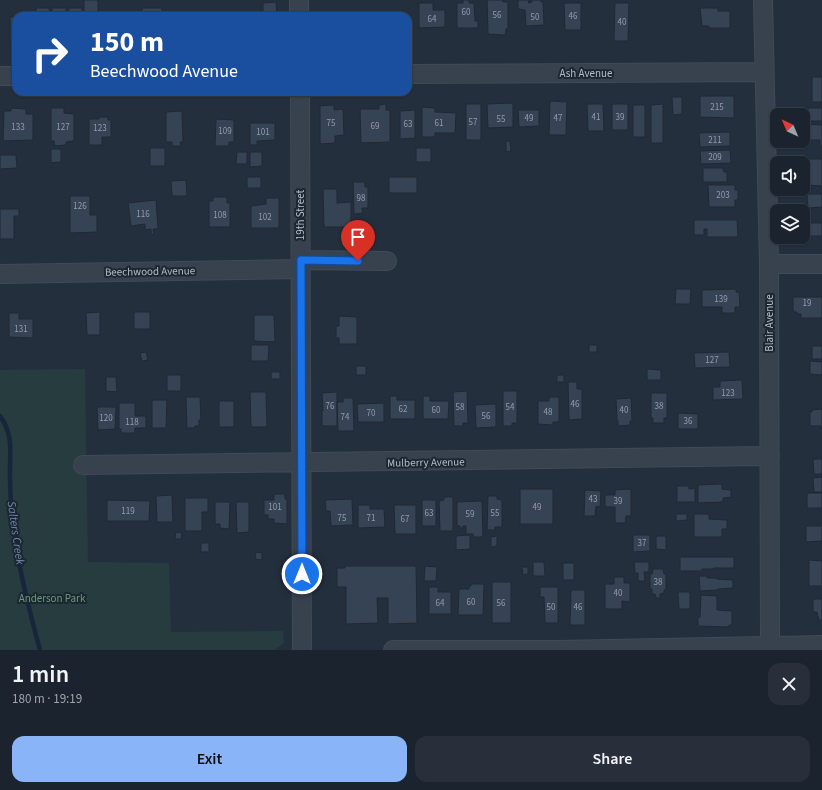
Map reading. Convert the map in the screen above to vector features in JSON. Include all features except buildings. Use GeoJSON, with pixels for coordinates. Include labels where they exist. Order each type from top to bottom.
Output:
{"type":"FeatureCollection","features":[{"type":"Feature","properties":{"kind":"street"},"geometry":{"type":"LineString","coordinates":[[299,0],[299,12]]}},
{"type":"Feature","properties":{"kind":"street","name":"Blair Avenue"},"geometry":{"type":"LineString","coordinates":[[762,0],[769,264],[770,646]]}},
{"type":"Feature","properties":{"kind":"street","name":"Ash Avenue"},"geometry":{"type":"LineString","coordinates":[[412,74],[764,72]]}},
{"type":"Feature","properties":{"kind":"street"},"geometry":{"type":"LineString","coordinates":[[0,76],[12,76]]}},
{"type":"Feature","properties":{"kind":"street","name":"19th Street"},"geometry":{"type":"LineString","coordinates":[[300,96],[302,650]]}},
{"type":"Feature","properties":{"kind":"street","name":"Beechwood Avenue"},"geometry":{"type":"LineString","coordinates":[[0,274],[387,261]]}},
{"type":"Feature","properties":{"kind":"street"},"geometry":{"type":"LineString","coordinates":[[769,264],[822,264]]}},
{"type":"Feature","properties":{"kind":"street","name":"Mulberry Avenue"},"geometry":{"type":"LineString","coordinates":[[83,466],[770,456]]}},
{"type":"Feature","properties":{"kind":"street"},"geometry":{"type":"LineString","coordinates":[[393,650],[559,650],[822,646]]}},
{"type":"Feature","properties":{"kind":"green space","name":"Anderson Park"},"geometry":{"type":"Polygon","coordinates":[[[85,369],[88,562],[169,563],[171,632],[283,631],[284,643],[274,650],[0,650],[0,370],[85,369]]]}},
{"type":"Feature","properties":{"kind":"waterway","name":"Salters Creek"},"geometry":{"type":"LineString","coordinates":[[0,416],[8,431],[10,447],[11,502],[16,545],[24,587],[40,650]]}},
{"type":"Feature","properties":{"kind":"route"},"geometry":{"type":"LineString","coordinates":[[302,574],[301,260],[358,261]]}}]}
